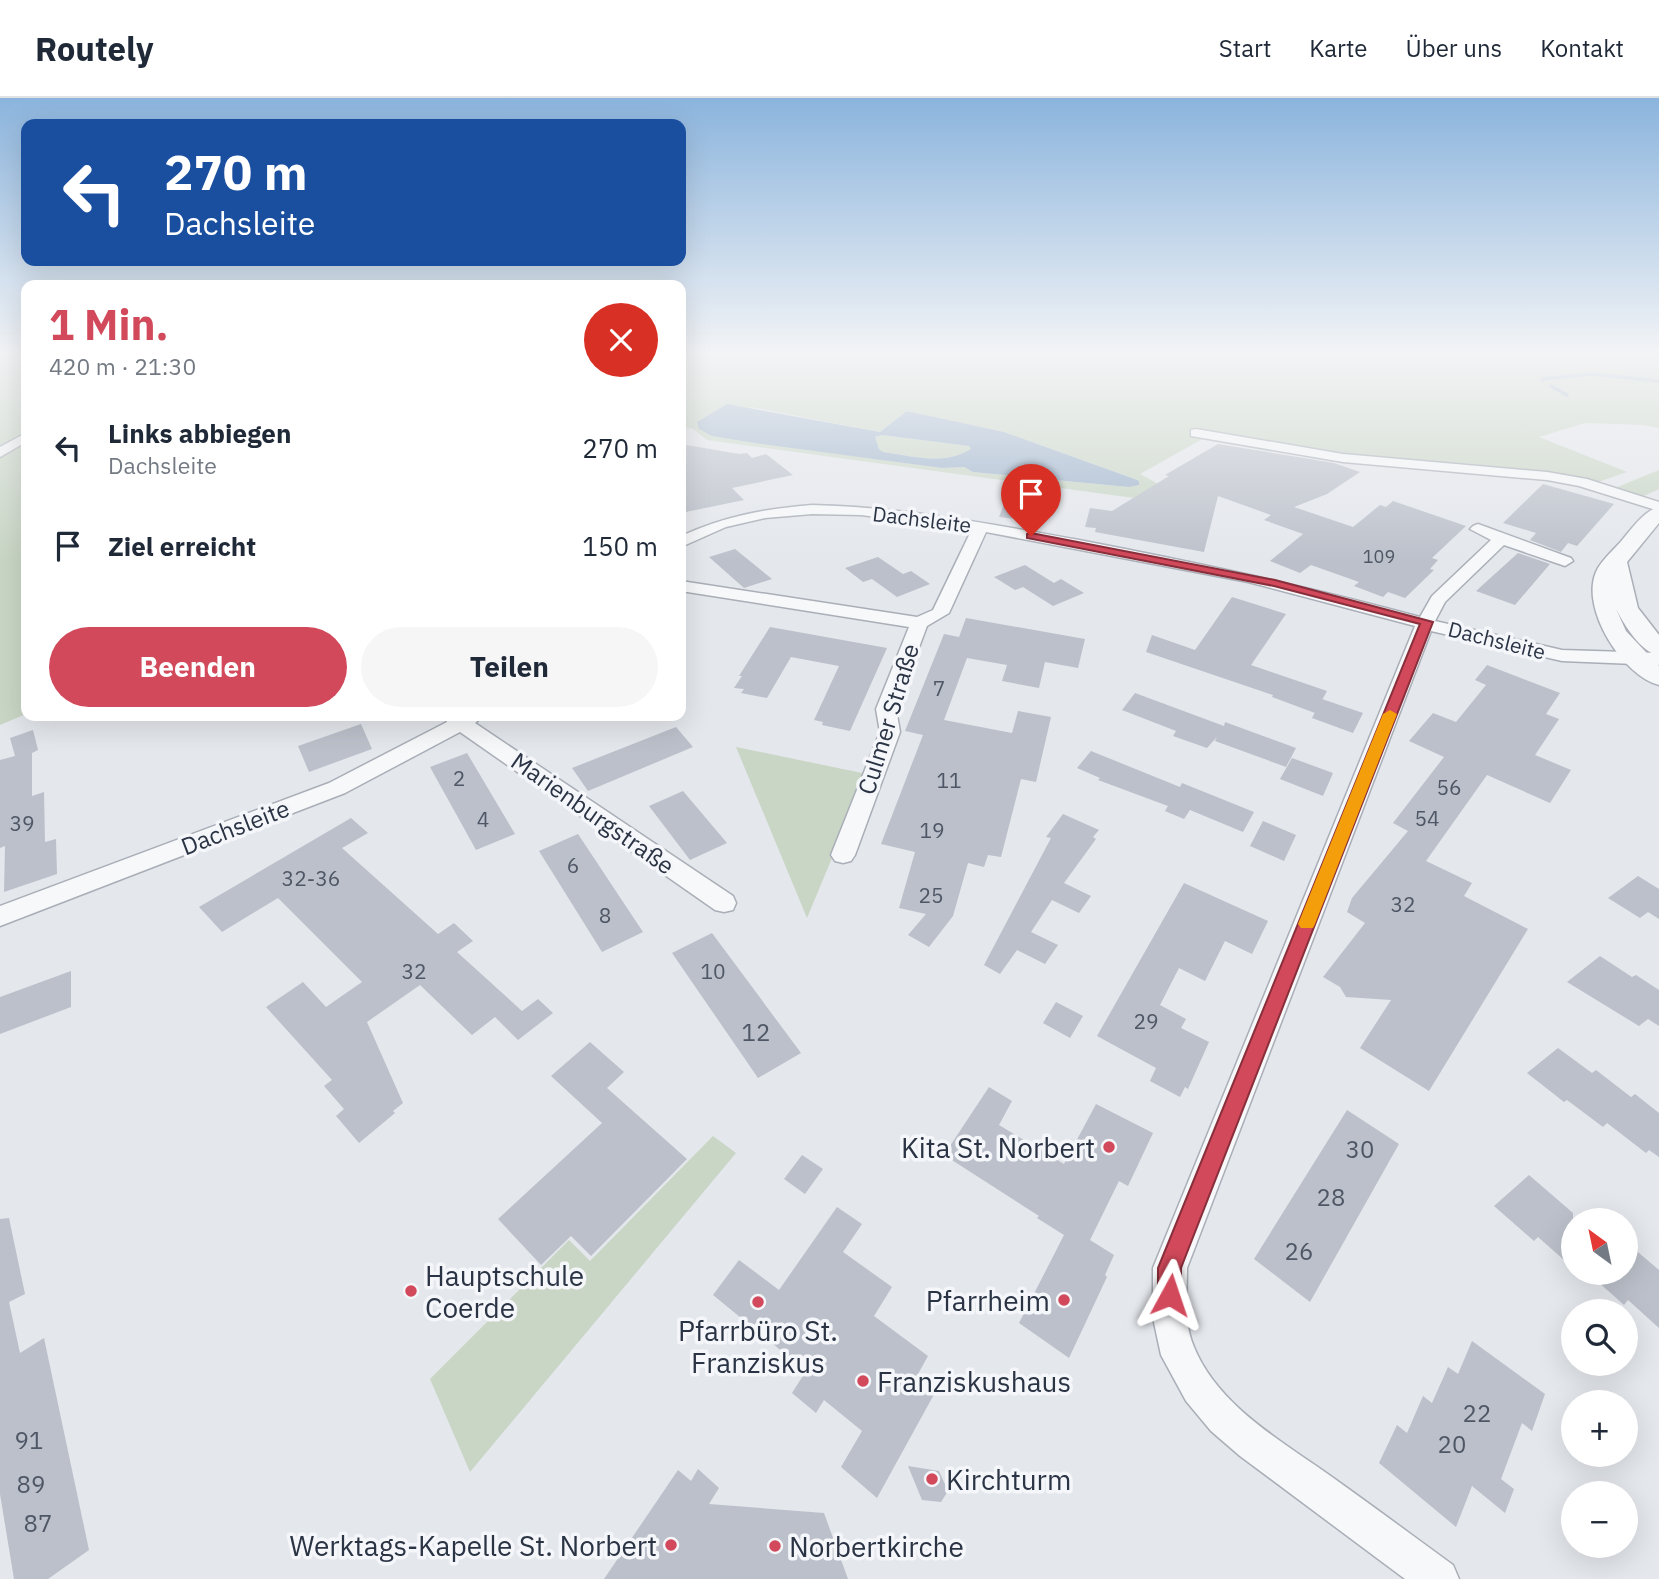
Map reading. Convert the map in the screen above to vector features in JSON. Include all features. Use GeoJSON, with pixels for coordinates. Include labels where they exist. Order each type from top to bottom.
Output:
{"type":"FeatureCollection","features":[{"type":"Feature","properties":{"kind":"street"},"geometry":{"type":"LineString","coordinates":[[1196,433],[1343,458],[1547,476],[1582,482],[1659,507]]}},
{"type":"Feature","properties":{"kind":"street"},"geometry":{"type":"LineString","coordinates":[[0,453],[21,440]]}},
{"type":"Feature","properties":{"kind":"street","name":"Dachsleite"},"geometry":{"type":"LineString","coordinates":[[686,539],[699,530],[730,520],[760,513],[800,509],[842,510],[981,527],[1275,583],[1550,654],[1606,660],[1647,659]]}},
{"type":"Feature","properties":{"kind":"street"},"geometry":{"type":"LineString","coordinates":[[1659,513],[1630,541],[1605,575],[1604,604],[1610,624],[1647,659],[1659,678]]}},
{"type":"Feature","properties":{"kind":"street","name":"Culmer Straße"},"geometry":{"type":"LineString","coordinates":[[686,587],[919,623],[940,613],[981,527]]}},
{"type":"Feature","properties":{"kind":"street"},"geometry":{"type":"LineString","coordinates":[[1439,1579],[1231,1426],[1201,1393],[1182,1362],[1170,1321],[1170,1268],[1426,622],[1438,600],[1490,534],[1565,561]]}},
{"type":"Feature","properties":{"kind":"street"},"geometry":{"type":"LineString","coordinates":[[1616,561],[1622,573],[1622,591],[1628,608],[1659,649]]}},
{"type":"Feature","properties":{"kind":"street","name":"Culmer Straße"},"geometry":{"type":"LineString","coordinates":[[844,855],[890,732],[886,709],[919,623]]}},
{"type":"Feature","properties":{"kind":"street","name":"Dachsleite"},"geometry":{"type":"LineString","coordinates":[[0,916],[337,788],[457,721]]}},
{"type":"Feature","properties":{"kind":"street","name":"Marienburgstraße"},"geometry":{"type":"LineString","coordinates":[[466,721],[724,903]]}},
{"type":"Feature","properties":{"kind":"green space"},"geometry":{"type":"Polygon","coordinates":[[[0,423],[21,423],[21,716],[0,725],[0,423]]]}},
{"type":"Feature","properties":{"kind":"green space"},"geometry":{"type":"Polygon","coordinates":[[[686,423],[729,423],[712,436],[942,468],[964,467],[973,472],[1129,487],[1139,485],[1129,477],[1004,432],[963,423],[1585,423],[1539,437],[1627,472],[1598,482],[1542,471],[1343,454],[1213,433],[1140,474],[1169,490],[1164,502],[707,440],[692,428],[686,429],[686,423]]]}},
{"type":"Feature","properties":{"kind":"green space"},"geometry":{"type":"Polygon","coordinates":[[[834,423],[891,423],[880,432],[834,423]]]}},
{"type":"Feature","properties":{"kind":"green space"},"geometry":{"type":"Polygon","coordinates":[[[1588,423],[1659,423],[1659,428],[1588,423]]]}},
{"type":"Feature","properties":{"kind":"green space"},"geometry":{"type":"Polygon","coordinates":[[[882,435],[969,446],[972,449],[939,458],[883,452],[879,449],[875,437],[882,435]]]}},
{"type":"Feature","properties":{"kind":"green space"},"geometry":{"type":"Polygon","coordinates":[[[1659,470],[1659,489],[1644,496],[1615,488],[1659,470]]]}},
{"type":"Feature","properties":{"kind":"green space"},"geometry":{"type":"Polygon","coordinates":[[[736,747],[867,774],[807,918],[736,747]]]}},
{"type":"Feature","properties":{"kind":"green space"},"geometry":{"type":"Polygon","coordinates":[[[713,1136],[736,1153],[470,1472],[430,1379],[569,1240],[590,1261],[713,1136]]]}},
{"type":"Feature","properties":{"kind":"water"},"geometry":{"type":"Polygon","coordinates":[[[697,423],[831,423],[880,432],[891,423],[963,423],[1004,432],[1129,477],[1139,481],[1139,485],[1129,487],[973,472],[964,467],[942,468],[755,443],[712,436],[699,429],[697,423]],[[882,435],[875,437],[879,449],[883,452],[928,458],[950,457],[971,449],[969,446],[882,435]]]}},
{"type":"Feature","properties":{"kind":"building"},"geometry":{"type":"Polygon","coordinates":[[[1218,444],[1334,463],[1360,472],[1327,494],[1294,507],[1353,527],[1380,505],[1386,507],[1393,501],[1466,526],[1432,558],[1438,560],[1430,569],[1434,570],[1405,598],[1388,592],[1383,597],[1354,586],[1359,582],[1311,565],[1300,573],[1270,561],[1303,534],[1264,520],[1271,515],[1218,496],[1204,552],[1095,532],[1096,528],[1085,527],[1090,508],[1112,511],[1169,476],[1165,475],[1218,444]]]}},
{"type":"Feature","properties":{"kind":"building"},"geometry":{"type":"Polygon","coordinates":[[[686,445],[747,453],[752,458],[766,454],[793,475],[732,488],[744,500],[686,512],[686,445]]]}},
{"type":"Feature","properties":{"kind":"building"},"geometry":{"type":"Polygon","coordinates":[[[1543,484],[1614,504],[1577,546],[1568,543],[1561,552],[1530,540],[1536,533],[1503,523],[1543,484]]]}},
{"type":"Feature","properties":{"kind":"building"},"geometry":{"type":"Polygon","coordinates":[[[1006,499],[1030,502],[1024,520],[999,517],[1006,499]]]}},
{"type":"Feature","properties":{"kind":"building"},"geometry":{"type":"Polygon","coordinates":[[[735,549],[772,579],[744,588],[709,557],[735,549]]]}},
{"type":"Feature","properties":{"kind":"building"},"geometry":{"type":"Polygon","coordinates":[[[1518,553],[1550,564],[1515,605],[1476,591],[1518,553]]]}},
{"type":"Feature","properties":{"kind":"building"},"geometry":{"type":"Polygon","coordinates":[[[878,557],[903,574],[911,571],[930,584],[897,597],[872,579],[863,582],[845,568],[878,557]]]}},
{"type":"Feature","properties":{"kind":"building"},"geometry":{"type":"Polygon","coordinates":[[[1025,565],[1054,583],[1061,579],[1084,593],[1053,606],[1023,587],[1015,590],[994,577],[1025,565]]]}},
{"type":"Feature","properties":{"kind":"building"},"geometry":{"type":"Polygon","coordinates":[[[1232,597],[1286,614],[1251,665],[1327,691],[1315,713],[1272,697],[1273,695],[1146,652],[1152,635],[1195,650],[1232,597]]]}},
{"type":"Feature","properties":{"kind":"building"},"geometry":{"type":"Polygon","coordinates":[[[966,618],[1085,639],[1078,668],[1045,662],[1039,688],[1002,681],[1007,665],[967,658],[944,720],[1012,733],[1018,711],[1051,717],[1036,782],[1021,779],[1001,857],[988,855],[984,867],[968,863],[953,916],[929,947],[908,935],[926,914],[899,908],[915,852],[881,844],[923,735],[905,731],[944,634],[959,637],[966,618]]]}},
{"type":"Feature","properties":{"kind":"building"},"geometry":{"type":"Polygon","coordinates":[[[770,627],[887,648],[850,731],[822,725],[823,722],[814,720],[839,666],[791,657],[767,698],[741,693],[744,689],[734,688],[770,627]]]}},
{"type":"Feature","properties":{"kind":"building"},"geometry":{"type":"Polygon","coordinates":[[[1487,665],[1560,693],[1546,714],[1559,719],[1535,755],[1571,770],[1550,803],[1487,775],[1426,861],[1472,883],[1464,896],[1528,929],[1429,1091],[1360,1048],[1391,1000],[1346,997],[1340,987],[1323,977],[1365,923],[1347,912],[1352,898],[1408,831],[1393,823],[1444,757],[1409,741],[1433,713],[1456,722],[1486,685],[1475,680],[1487,665]]]}},
{"type":"Feature","properties":{"kind":"building"},"geometry":{"type":"Polygon","coordinates":[[[1135,693],[1224,726],[1225,722],[1296,748],[1286,767],[1215,741],[1217,737],[1207,748],[1173,736],[1176,731],[1122,710],[1135,693]]]}},
{"type":"Feature","properties":{"kind":"building"},"geometry":{"type":"Polygon","coordinates":[[[1322,699],[1363,713],[1353,733],[1312,718],[1322,699]]]}},
{"type":"Feature","properties":{"kind":"building"},"geometry":{"type":"Polygon","coordinates":[[[361,724],[372,749],[309,772],[298,746],[361,724]]]}},
{"type":"Feature","properties":{"kind":"building"},"geometry":{"type":"Polygon","coordinates":[[[676,727],[693,747],[588,791],[572,768],[676,727]]]}},
{"type":"Feature","properties":{"kind":"building"},"geometry":{"type":"Polygon","coordinates":[[[33,730],[38,750],[32,753],[32,796],[44,792],[45,842],[56,839],[57,874],[4,892],[5,846],[0,848],[0,760],[15,756],[10,738],[33,730]]]}},
{"type":"Feature","properties":{"kind":"building"},"geometry":{"type":"Polygon","coordinates":[[[1091,751],[1180,787],[1182,783],[1254,812],[1243,832],[1190,810],[1184,819],[1165,811],[1168,806],[1098,780],[1100,778],[1077,768],[1091,751]]]}},
{"type":"Feature","properties":{"kind":"building"},"geometry":{"type":"Polygon","coordinates":[[[467,753],[515,834],[476,850],[430,767],[467,753]]]}},
{"type":"Feature","properties":{"kind":"building"},"geometry":{"type":"Polygon","coordinates":[[[1292,758],[1333,773],[1323,796],[1280,779],[1292,758]]]}},
{"type":"Feature","properties":{"kind":"building"},"geometry":{"type":"Polygon","coordinates":[[[683,791],[727,843],[690,860],[649,806],[683,791]]]}},
{"type":"Feature","properties":{"kind":"building"},"geometry":{"type":"Polygon","coordinates":[[[1063,814],[1099,830],[1093,837],[1096,839],[1064,883],[1091,896],[1079,913],[1052,900],[1031,932],[1058,945],[1045,964],[1017,950],[1000,974],[984,965],[1051,838],[1046,837],[1063,814]]]}},
{"type":"Feature","properties":{"kind":"building"},"geometry":{"type":"Polygon","coordinates":[[[351,818],[368,833],[342,848],[438,934],[454,923],[473,941],[457,952],[522,1011],[538,999],[553,1013],[518,1040],[495,1017],[472,1035],[420,985],[367,1022],[403,1103],[359,1143],[336,1116],[344,1109],[324,1086],[332,1080],[266,1007],[303,982],[326,1007],[362,982],[278,898],[222,932],[199,907],[351,818]]]}},
{"type":"Feature","properties":{"kind":"building"},"geometry":{"type":"Polygon","coordinates":[[[1263,821],[1296,835],[1284,861],[1250,846],[1263,821]]]}},
{"type":"Feature","properties":{"kind":"building"},"geometry":{"type":"Polygon","coordinates":[[[578,834],[643,932],[602,952],[539,851],[578,834]]]}},
{"type":"Feature","properties":{"kind":"building"},"geometry":{"type":"Polygon","coordinates":[[[1638,876],[1659,889],[1659,919],[1648,912],[1640,918],[1608,898],[1638,876]]]}},
{"type":"Feature","properties":{"kind":"building"},"geometry":{"type":"Polygon","coordinates":[[[1184,883],[1268,921],[1252,954],[1225,941],[1205,981],[1179,968],[1160,1005],[1186,1019],[1181,1028],[1209,1042],[1188,1089],[1185,1087],[1180,1097],[1150,1081],[1156,1068],[1097,1036],[1184,883]]]}},
{"type":"Feature","properties":{"kind":"building"},"geometry":{"type":"Polygon","coordinates":[[[712,933],[801,1053],[758,1078],[672,953],[712,933]]]}},
{"type":"Feature","properties":{"kind":"building"},"geometry":{"type":"Polygon","coordinates":[[[1600,956],[1632,977],[1636,975],[1659,990],[1659,1026],[1648,1019],[1639,1026],[1567,982],[1600,956]]]}},
{"type":"Feature","properties":{"kind":"building"},"geometry":{"type":"Polygon","coordinates":[[[71,971],[71,1007],[0,1034],[0,997],[71,971]]]}},
{"type":"Feature","properties":{"kind":"building"},"geometry":{"type":"Polygon","coordinates":[[[1056,1002],[1083,1016],[1070,1038],[1043,1023],[1056,1002]]]}},
{"type":"Feature","properties":{"kind":"building"},"geometry":{"type":"Polygon","coordinates":[[[590,1042],[624,1072],[607,1088],[687,1159],[591,1256],[571,1236],[541,1265],[498,1219],[602,1123],[551,1076],[590,1042]]]}},
{"type":"Feature","properties":{"kind":"building"},"geometry":{"type":"Polygon","coordinates":[[[1558,1048],[1592,1073],[1596,1070],[1631,1097],[1635,1094],[1659,1113],[1659,1157],[1649,1150],[1646,1153],[1607,1123],[1603,1127],[1567,1100],[1564,1102],[1527,1073],[1558,1048]]]}},
{"type":"Feature","properties":{"kind":"building"},"geometry":{"type":"Polygon","coordinates":[[[989,1087],[1012,1101],[999,1125],[1064,1164],[1096,1104],[1153,1133],[1128,1186],[1119,1181],[1090,1240],[1114,1255],[1105,1275],[1107,1277],[1069,1358],[1019,1323],[1064,1235],[944,1155],[989,1087]]]}},
{"type":"Feature","properties":{"kind":"building"},"geometry":{"type":"Polygon","coordinates":[[[1347,1110],[1399,1144],[1310,1302],[1254,1259],[1347,1110]]]}},
{"type":"Feature","properties":{"kind":"building"},"geometry":{"type":"Polygon","coordinates":[[[802,1155],[823,1169],[805,1194],[784,1179],[802,1155]]]}},
{"type":"Feature","properties":{"kind":"building"},"geometry":{"type":"Polygon","coordinates":[[[1529,1175],[1567,1208],[1561,1208],[1561,1257],[1538,1237],[1534,1241],[1494,1206],[1529,1175]]]}},
{"type":"Feature","properties":{"kind":"building"},"geometry":{"type":"Polygon","coordinates":[[[837,1207],[862,1224],[843,1252],[892,1287],[874,1316],[928,1356],[918,1374],[937,1389],[877,1498],[841,1467],[862,1431],[824,1400],[816,1413],[792,1393],[806,1371],[713,1295],[739,1260],[779,1290],[837,1207]]]}},
{"type":"Feature","properties":{"kind":"building"},"geometry":{"type":"Polygon","coordinates":[[[9,1218],[25,1294],[9,1302],[20,1353],[44,1338],[89,1550],[48,1579],[14,1579],[0,1494],[0,1219],[9,1218]]]}},
{"type":"Feature","properties":{"kind":"building"},"geometry":{"type":"Polygon","coordinates":[[[1638,1252],[1659,1270],[1659,1328],[1638,1309],[1638,1299],[1617,1299],[1602,1285],[1638,1285],[1638,1252]]]}},
{"type":"Feature","properties":{"kind":"building"},"geometry":{"type":"Polygon","coordinates":[[[1472,1341],[1545,1394],[1532,1431],[1522,1423],[1501,1479],[1514,1489],[1505,1513],[1472,1486],[1456,1527],[1379,1463],[1397,1425],[1407,1433],[1423,1396],[1432,1403],[1448,1367],[1458,1374],[1472,1341]]]}},
{"type":"Feature","properties":{"kind":"building","name":"Kirchturm"},"geometry":{"type":"Polygon","coordinates":[[[908,1466],[939,1471],[948,1491],[941,1502],[922,1500],[908,1466]]]}},
{"type":"Feature","properties":{"kind":"building"},"geometry":{"type":"Polygon","coordinates":[[[698,1469],[719,1488],[709,1504],[824,1513],[848,1579],[604,1579],[678,1470],[691,1481],[698,1469]]]}},
{"type":"Feature","properties":{"kind":"slow traffic"},"geometry":{"type":"LineString","coordinates":[[1307,924],[1390,714]]}},
{"type":"Feature","properties":{"kind":"place","name":"Kita St. Norbert"},"geometry":{"type":"Point","coordinates":[1109,1147]}},
{"type":"Feature","properties":{"kind":"place","name":"Hauptschule Coerde"},"geometry":{"type":"Point","coordinates":[411,1291]}},
{"type":"Feature","properties":{"kind":"place","name":"Pfarrheim"},"geometry":{"type":"Point","coordinates":[1064,1300]}},
{"type":"Feature","properties":{"kind":"place","name":"Pfarrbüro St. Franziskus"},"geometry":{"type":"Point","coordinates":[758,1302]}},
{"type":"Feature","properties":{"kind":"place","name":"Franziskushaus"},"geometry":{"type":"Point","coordinates":[863,1381]}},
{"type":"Feature","properties":{"kind":"place","name":"Kirchturm"},"geometry":{"type":"Point","coordinates":[932,1479]}},
{"type":"Feature","properties":{"kind":"place","name":"Werktags-Kapelle St. Norbert"},"geometry":{"type":"Point","coordinates":[671,1545]}},
{"type":"Feature","properties":{"kind":"place","name":"Norbertkirche"},"geometry":{"type":"Point","coordinates":[775,1546]}},
{"type":"Feature","properties":{"kind":"route"},"geometry":{"type":"LineString","coordinates":[[1031,536],[1275,583],[1426,622],[1170,1268],[1170,1295]]}}]}
